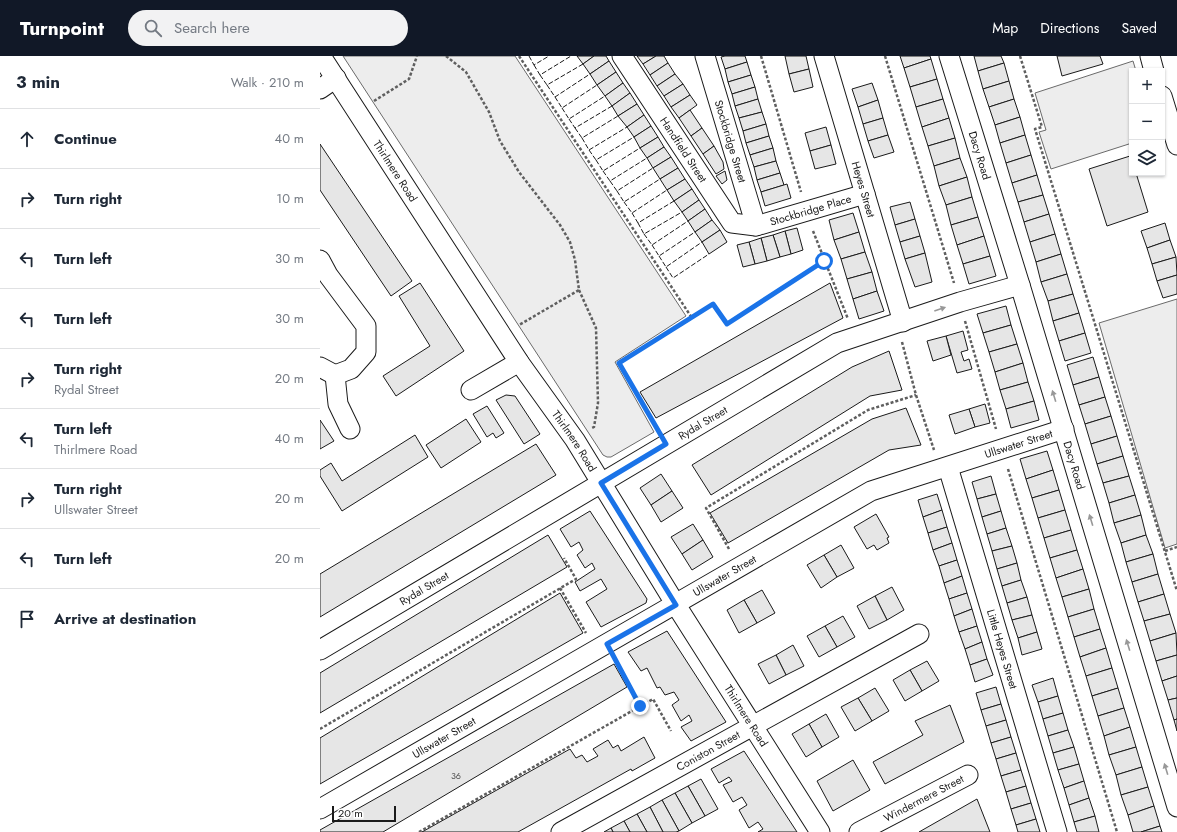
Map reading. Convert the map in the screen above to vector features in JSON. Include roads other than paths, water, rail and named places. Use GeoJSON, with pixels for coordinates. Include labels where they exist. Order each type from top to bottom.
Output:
{"type":"FeatureCollection","features":[{"type":"Feature","properties":{"kind":"street","name":"Thirlmere Road"},"geometry":{"type":"LineString","coordinates":[[321,56],[519,362],[575,440],[676,605],[820,832]]}},
{"type":"Feature","properties":{"kind":"street","name":"Handfield Street"},"geometry":{"type":"LineString","coordinates":[[622,56],[732,223],[756,226]]}},
{"type":"Feature","properties":{"kind":"street","name":"Stockbridge Street"},"geometry":{"type":"LineString","coordinates":[[705,56],[756,226]]}},
{"type":"Feature","properties":{"kind":"street","name":"Heyes Street"},"geometry":{"type":"LineString","coordinates":[[824,56],[865,194],[900,323]]}},
{"type":"Feature","properties":{"kind":"street","name":"Dacy Road"},"geometry":{"type":"LineString","coordinates":[[949,56],[1064,429],[1177,807]]}},
{"type":"Feature","properties":{"kind":"street"},"geometry":{"type":"LineString","coordinates":[[1150,56],[1153,68]]}},
{"type":"Feature","properties":{"kind":"street"},"geometry":{"type":"LineString","coordinates":[[320,90],[336,78]]}},
{"type":"Feature","properties":{"kind":"street"},"geometry":{"type":"LineString","coordinates":[[1164,104],[1177,144]]}},
{"type":"Feature","properties":{"kind":"street","name":"Stockbridge Place"},"geometry":{"type":"LineString","coordinates":[[756,226],[865,194]]}},
{"type":"Feature","properties":{"kind":"street"},"geometry":{"type":"LineString","coordinates":[[320,260],[328,275],[366,326],[366,352],[351,369],[327,371],[338,404],[350,428]]}},
{"type":"Feature","properties":{"kind":"street","name":"Rydal Street"},"geometry":{"type":"LineString","coordinates":[[320,650],[837,343],[960,302],[1020,285]]}},
{"type":"Feature","properties":{"kind":"street"},"geometry":{"type":"LineString","coordinates":[[472,390],[519,362]]}},
{"type":"Feature","properties":{"kind":"street","name":"Ullswater Street"},"geometry":{"type":"LineString","coordinates":[[320,809],[676,605],[871,491],[1064,429]]}},
{"type":"Feature","properties":{"kind":"street","name":"Little Heyes Street"},"geometry":{"type":"LineString","coordinates":[[945,468],[1057,832]]}},
{"type":"Feature","properties":{"kind":"street","name":"Coniston Street"},"geometry":{"type":"LineString","coordinates":[[561,832],[919,634]]}},
{"type":"Feature","properties":{"kind":"street","name":"Windermere Street"},"geometry":{"type":"LineString","coordinates":[[859,832],[968,774]]}}]}
